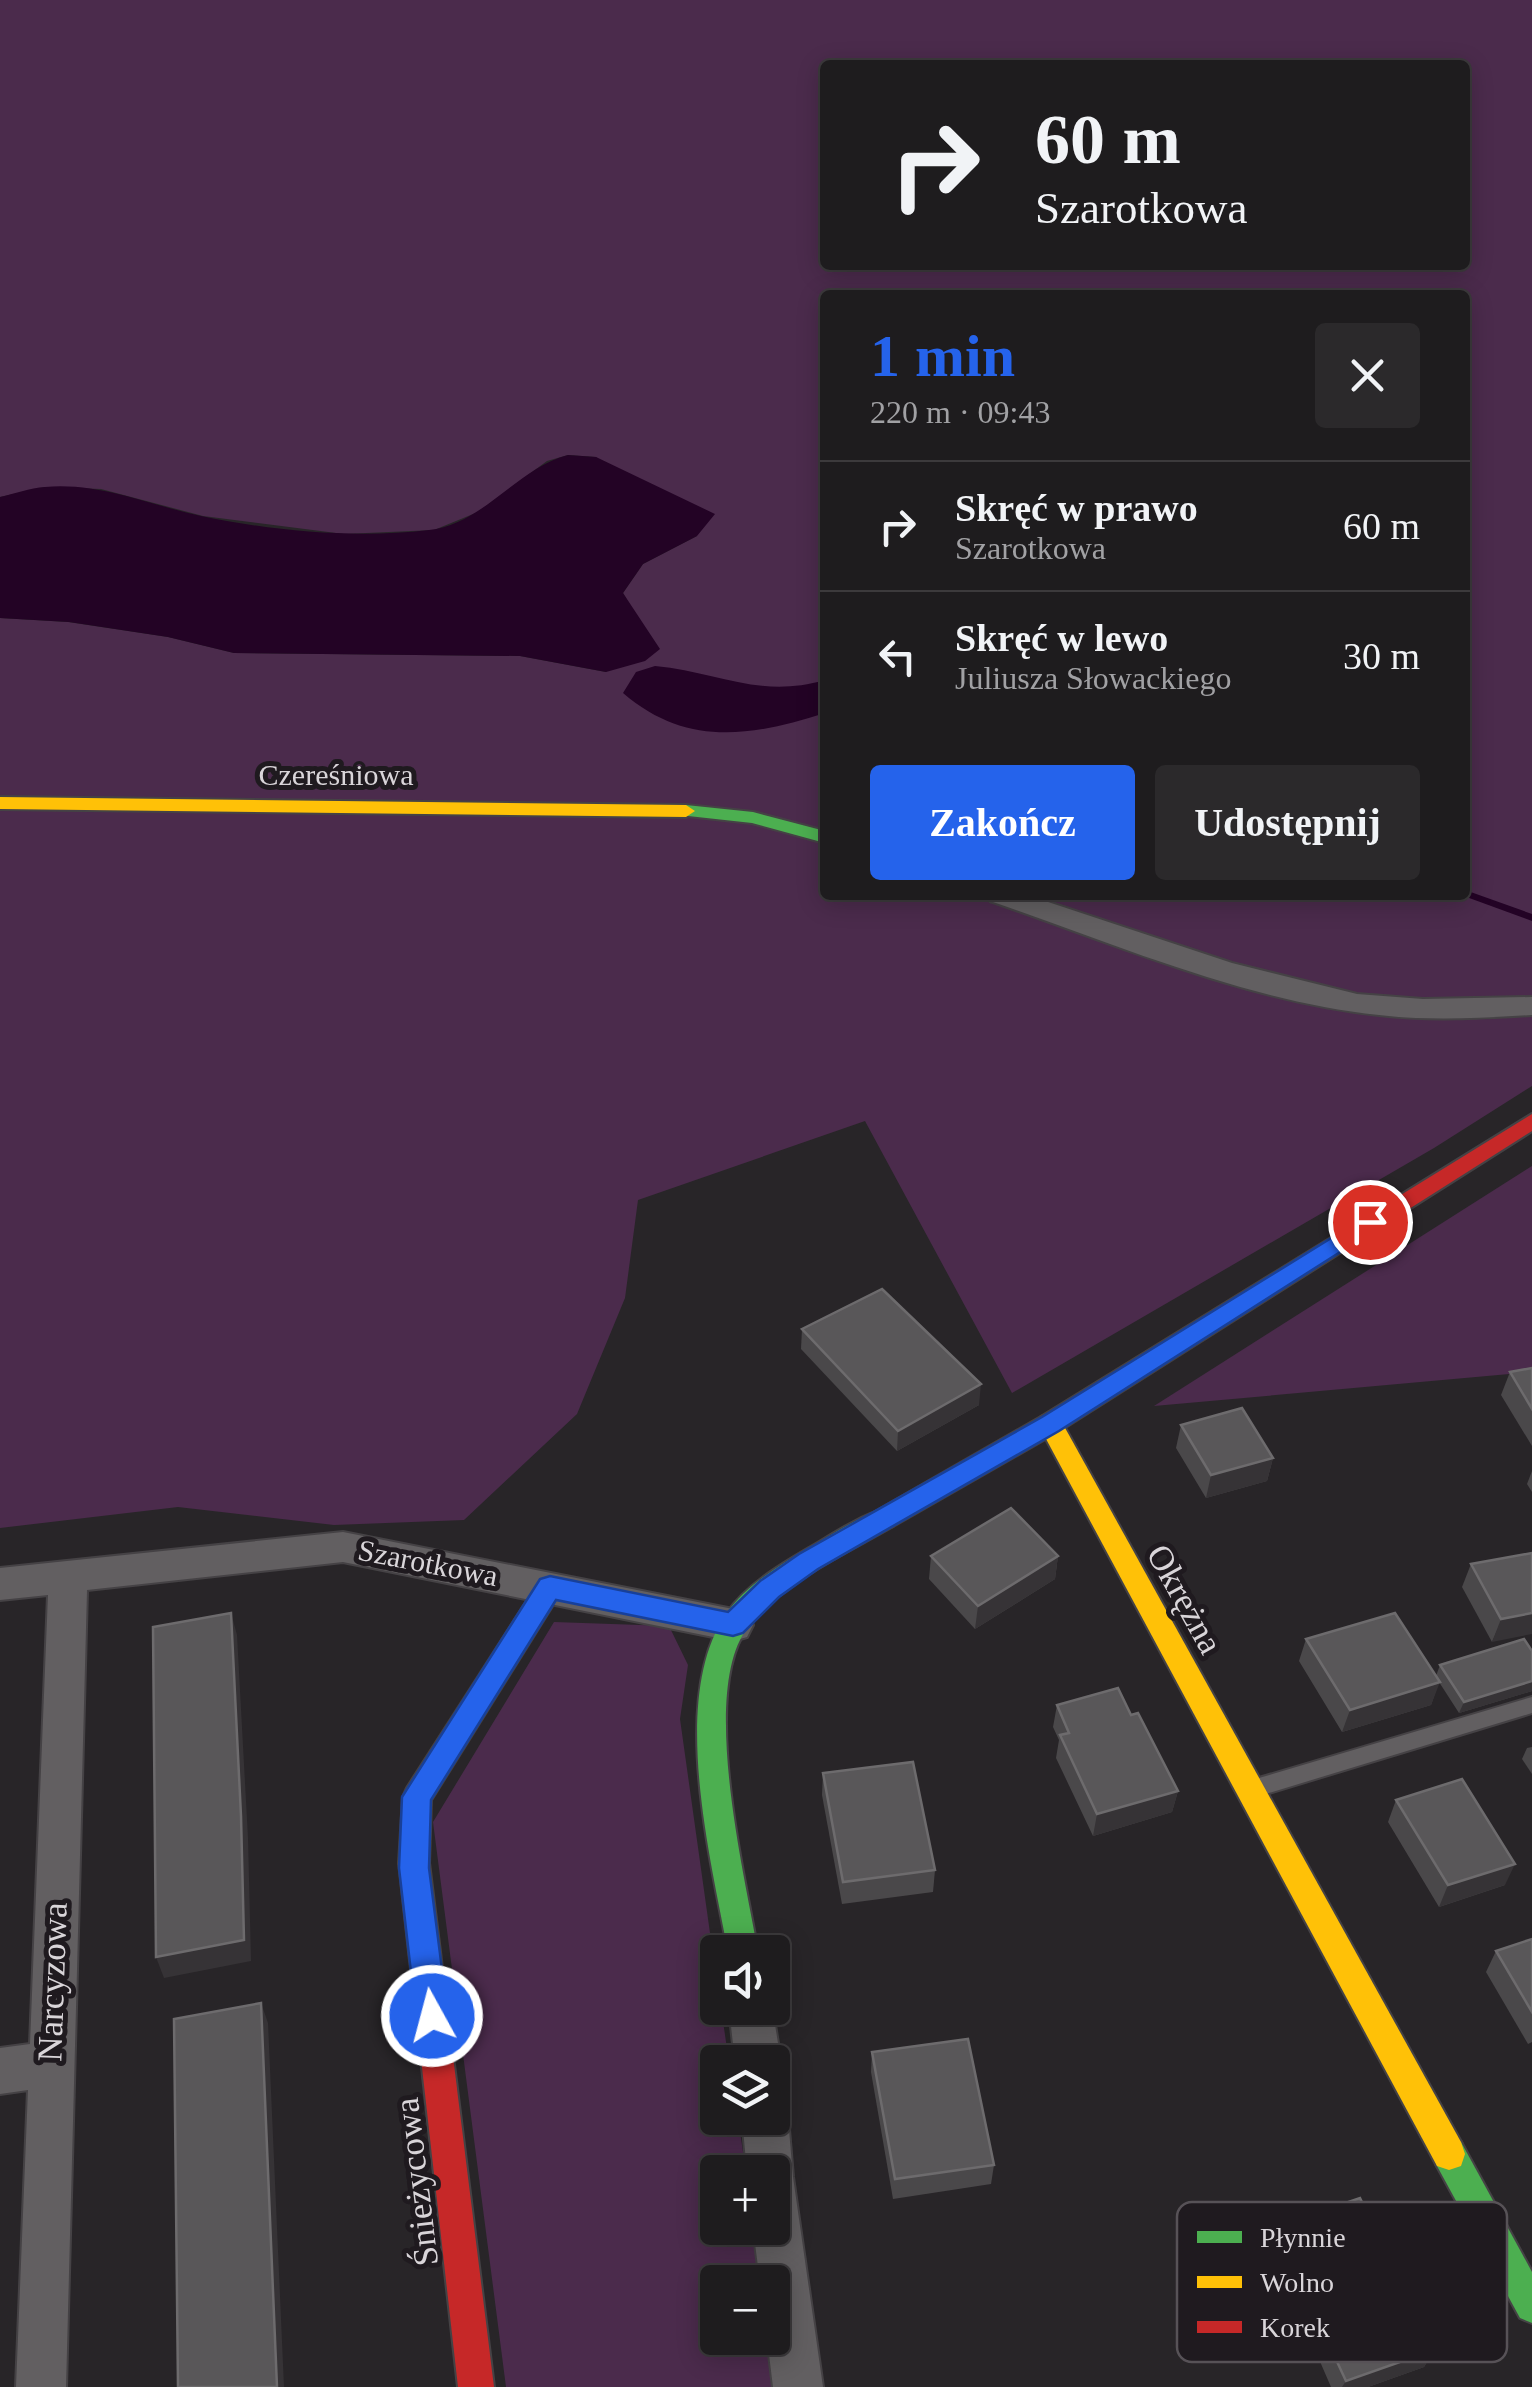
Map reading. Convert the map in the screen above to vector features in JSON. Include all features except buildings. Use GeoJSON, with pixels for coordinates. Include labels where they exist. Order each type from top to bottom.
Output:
{"type":"FeatureCollection","features":[{"type":"Feature","properties":{"kind":"street","name":"Czereśniowa"},"geometry":{"type":"LineString","coordinates":[[0,803],[672,809],[754,818],[820,836]]}},
{"type":"Feature","properties":{"kind":"street"},"geometry":{"type":"LineString","coordinates":[[1015,900],[1263,983],[1360,1003],[1450,1010],[1532,1006]]}},
{"type":"Feature","properties":{"kind":"street"},"geometry":{"type":"LineString","coordinates":[[741,1935],[710,1726],[716,1670],[733,1624],[770,1589],[808,1561],[1050,1424],[1532,1121]]}},
{"type":"Feature","properties":{"kind":"street","name":"Okrężna"},"geometry":{"type":"LineString","coordinates":[[1050,1424],[1475,2202]]}},
{"type":"Feature","properties":{"kind":"street","name":"Szarotkowa"},"geometry":{"type":"LineString","coordinates":[[0,1584],[342,1546],[733,1624]]}},
{"type":"Feature","properties":{"kind":"street","name":"Narcyzowa"},"geometry":{"type":"LineString","coordinates":[[41,2387],[68,1578]]}},
{"type":"Feature","properties":{"kind":"street","name":"Śnieżycowa"},"geometry":{"type":"LineString","coordinates":[[476,2387],[414,1868],[417,1797],[550,1587]]}},
{"type":"Feature","properties":{"kind":"street"},"geometry":{"type":"LineString","coordinates":[[0,2071],[49,2064]]}},
{"type":"Feature","properties":{"kind":"street"},"geometry":{"type":"LineString","coordinates":[[780,2245],[798,2387]]}},
{"type":"Feature","properties":{"kind":"street","name":"Okrężna"},"geometry":{"type":"LineString","coordinates":[[1507,2260],[1532,2306]]}},
{"type":"Feature","properties":{"kind":"lane"},"geometry":{"type":"LineString","coordinates":[[1250,1790],[1532,1705]]}},
{"type":"Feature","properties":{"kind":"shaded area"},"geometry":{"type":"Polygon","coordinates":[[[0,0],[1532,0],[1532,1086],[1434,1148],[1012,1393],[865,1121],[638,1200],[625,1298],[577,1414],[464,1520],[334,1525],[178,1507],[0,1528],[0,618],[68,622],[168,637],[234,653],[520,656],[606,672],[643,628],[623,593],[643,564],[697,536],[596,457],[568,455],[547,461],[478,512],[434,530],[344,534],[203,516],[101,489],[45,487],[0,497],[0,0]]]}},
{"type":"Feature","properties":{"kind":"shaded area"},"geometry":{"type":"Polygon","coordinates":[[[568,455],[596,457],[715,514],[697,536],[643,564],[623,593],[660,649],[645,661],[606,672],[520,656],[234,653],[168,637],[69,622],[0,618],[0,497],[65,486],[257,526],[315,532],[401,533],[449,526],[467,518],[532,471],[568,455]]]}},
{"type":"Feature","properties":{"kind":"shaded area"},"geometry":{"type":"Polygon","coordinates":[[[655,666],[759,686],[820,681],[820,714],[771,728],[719,732],[695,729],[647,710],[623,693],[636,672],[655,666]]]}},
{"type":"Feature","properties":{"kind":"shaded area"},"geometry":{"type":"Polygon","coordinates":[[[1532,1166],[1532,1372],[1154,1406],[1532,1166]]]}},
{"type":"Feature","properties":{"kind":"shaded area"},"geometry":{"type":"Polygon","coordinates":[[[554,1622],[669,1626],[688,1665],[680,1719],[710,1935],[700,1935],[700,2025],[724,2025],[726,2045],[700,2045],[700,2135],[741,2135],[743,2155],[700,2155],[700,2245],[757,2245],[759,2265],[700,2265],[700,2355],[773,2355],[778,2387],[506,2387],[433,1822],[554,1622]]]}},
{"type":"Feature","properties":{"kind":"waterway"},"geometry":{"type":"LineString","coordinates":[[1470,895],[1532,918]]}},
{"type":"Feature","properties":{"kind":"traffic: fast"},"geometry":{"type":"LineString","coordinates":[[686,811],[753,818],[820,836]]}},
{"type":"Feature","properties":{"kind":"traffic: fast"},"geometry":{"type":"LineString","coordinates":[[740,1935],[722,1831],[712,1735],[713,1691],[720,1653],[735,1623],[766,1591],[804,1564],[884,1519]]}},
{"type":"Feature","properties":{"kind":"traffic: fast"},"geometry":{"type":"LineString","coordinates":[[1449,2154],[1475,2202]]}},
{"type":"Feature","properties":{"kind":"traffic: fast"},"geometry":{"type":"LineString","coordinates":[[1507,2260],[1532,2306]]}},
{"type":"Feature","properties":{"kind":"traffic: slow"},"geometry":{"type":"LineString","coordinates":[[0,803],[686,811]]}},
{"type":"Feature","properties":{"kind":"traffic: slow"},"geometry":{"type":"LineString","coordinates":[[1050,1424],[1449,2154]]}},
{"type":"Feature","properties":{"kind":"traffic: slow"},"geometry":{"type":"LineString","coordinates":[[414,1863],[417,1797],[550,1587]]}},
{"type":"Feature","properties":{"kind":"traffic: jam"},"geometry":{"type":"LineString","coordinates":[[884,1519],[1050,1424],[1532,1121]]}},
{"type":"Feature","properties":{"kind":"traffic: jam"},"geometry":{"type":"LineString","coordinates":[[414,1863],[476,2387]]}},
{"type":"Feature","properties":{"kind":"route"},"geometry":{"type":"LineString","coordinates":[[432,2016],[414,1868],[417,1797],[550,1587],[733,1624],[770,1589],[808,1561],[1050,1424],[1370,1222]]}}]}
